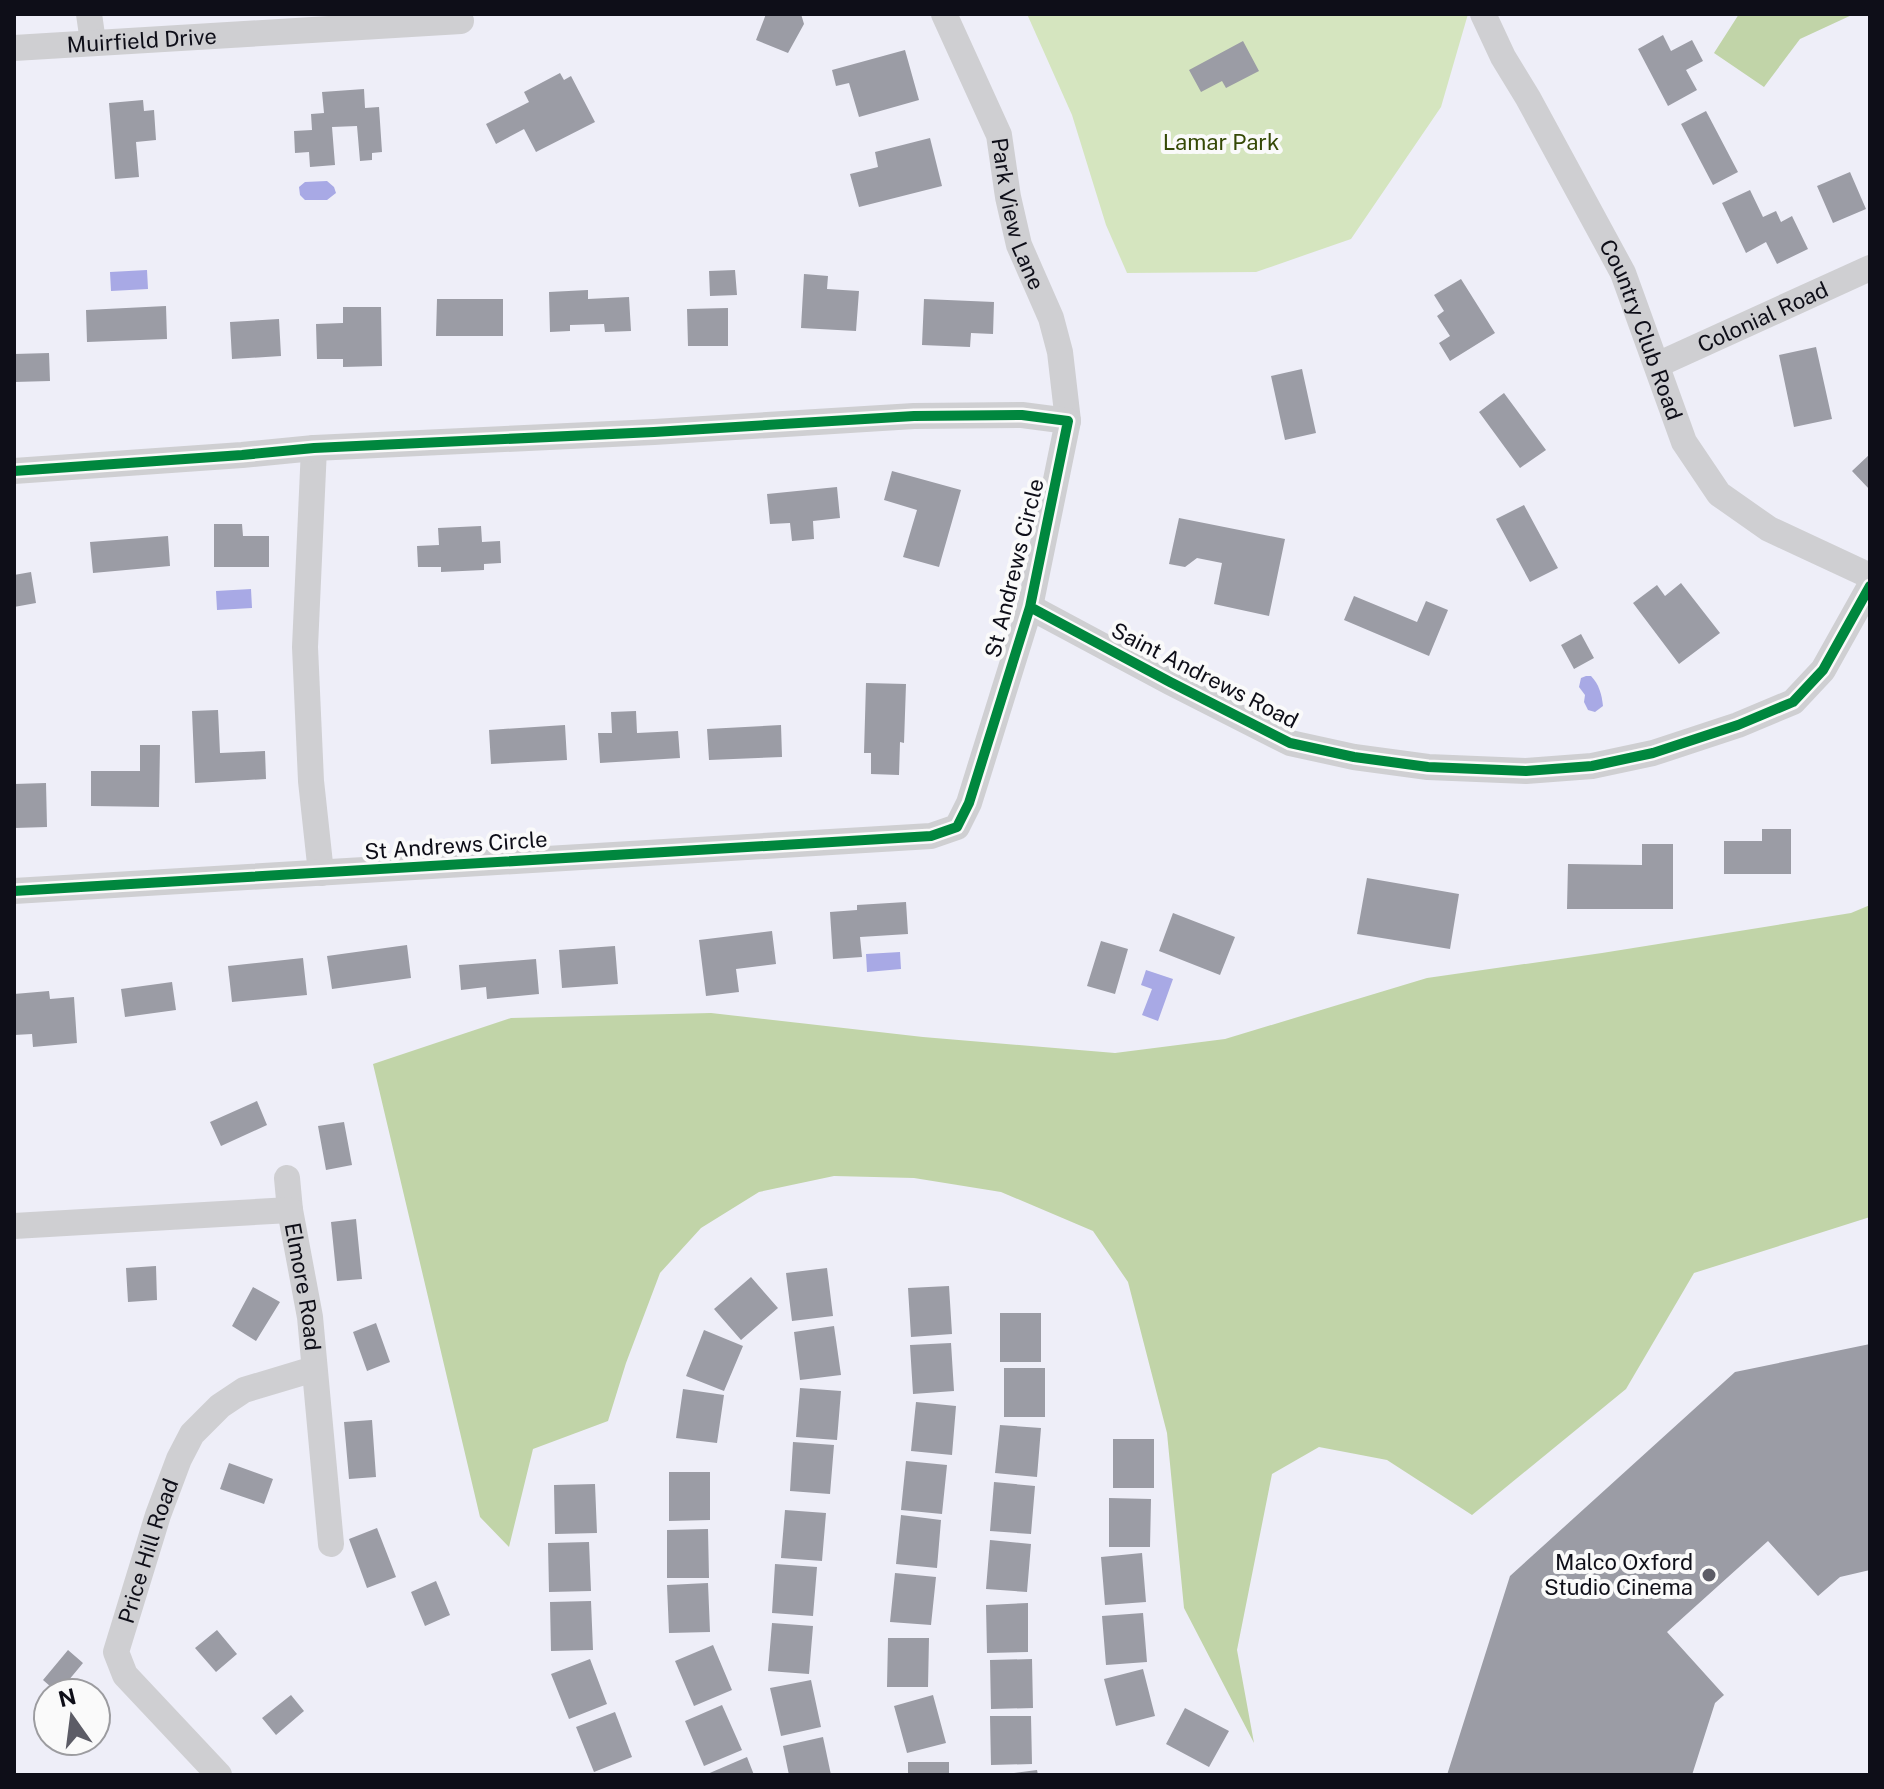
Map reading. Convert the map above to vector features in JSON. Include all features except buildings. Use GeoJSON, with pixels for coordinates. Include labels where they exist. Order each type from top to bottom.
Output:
{"type":"FeatureCollection","features":[{"type":"Feature","properties":{"kind":"street"},"geometry":{"type":"LineString","coordinates":[[89,14],[93,42]]}},
{"type":"Feature","properties":{"kind":"street","name":"Park View Lane"},"geometry":{"type":"LineString","coordinates":[[944,14],[999,135],[1019,245],[1051,318],[1060,352],[1068,421]]}},
{"type":"Feature","properties":{"kind":"street","name":"Country Club Road"},"geometry":{"type":"LineString","coordinates":[[1483,14],[1503,57],[1623,273],[1684,442],[1719,494],[1769,529],[1870,576]]}},
{"type":"Feature","properties":{"kind":"street","name":"Muirfield Drive"},"geometry":{"type":"LineString","coordinates":[[14,48],[461,21]]}},
{"type":"Feature","properties":{"kind":"street","name":"Colonial Road"},"geometry":{"type":"LineString","coordinates":[[1657,365],[1870,268]]}},
{"type":"Feature","properties":{"kind":"street"},"geometry":{"type":"LineString","coordinates":[[14,471],[314,448],[914,416],[1022,415],[1068,421]]}},
{"type":"Feature","properties":{"kind":"street","name":"St Andrews Circle"},"geometry":{"type":"LineString","coordinates":[[14,891],[931,836],[957,827],[969,803],[1030,607],[1068,421]]}},
{"type":"Feature","properties":{"kind":"street"},"geometry":{"type":"LineString","coordinates":[[314,448],[305,647],[311,781],[321,873]]}},
{"type":"Feature","properties":{"kind":"street","name":"Saint Andrews Road"},"geometry":{"type":"LineString","coordinates":[[1030,607],[1290,743],[1354,757],[1428,767],[1526,771],[1592,766],[1653,753],[1738,725],[1793,702],[1823,670],[1870,586]]}},
{"type":"Feature","properties":{"kind":"street"},"geometry":{"type":"LineString","coordinates":[[287,1178],[290,1210]]}},
{"type":"Feature","properties":{"kind":"street","name":"Elmore Road"},"geometry":{"type":"LineString","coordinates":[[14,1226],[290,1210],[310,1317],[331,1544]]}},
{"type":"Feature","properties":{"kind":"street","name":"Price Hill Road"},"geometry":{"type":"LineString","coordinates":[[219,1775],[125,1675],[116,1652],[158,1515],[192,1434],[220,1406],[244,1390],[314,1369]]}},
{"type":"Feature","properties":{"kind":"green space","name":"Lamar Park"},"geometry":{"type":"Polygon","coordinates":[[[1027,14],[1468,14],[1441,107],[1351,239],[1256,272],[1127,273],[1106,225],[1072,115],[1027,14]]]}},
{"type":"Feature","properties":{"kind":"green space"},"geometry":{"type":"Polygon","coordinates":[[[1739,14],[1854,14],[1800,39],[1764,87],[1714,53],[1739,14]]]}},
{"type":"Feature","properties":{"kind":"green space"},"geometry":{"type":"Polygon","coordinates":[[[1870,905],[1870,1217],[1694,1273],[1626,1389],[1472,1515],[1387,1460],[1319,1447],[1272,1474],[1237,1650],[1254,1743],[1184,1608],[1167,1433],[1128,1282],[1093,1231],[1001,1192],[914,1178],[834,1176],[759,1192],[701,1228],[660,1273],[608,1421],[533,1449],[509,1547],[480,1517],[373,1064],[511,1018],[711,1013],[923,1037],[1115,1053],[1225,1039],[1427,978],[1851,913],[1870,905]]]}},
{"type":"Feature","properties":{"kind":"water"},"geometry":{"type":"Polygon","coordinates":[[[327,181],[336,193],[327,200],[305,200],[300,195],[299,187],[305,182],[327,181]]]}},
{"type":"Feature","properties":{"kind":"water"},"geometry":{"type":"Polygon","coordinates":[[[147,270],[148,289],[111,291],[110,272],[147,270]]]}},
{"type":"Feature","properties":{"kind":"water"},"geometry":{"type":"Polygon","coordinates":[[[251,589],[252,608],[217,610],[216,591],[251,589]]]}},
{"type":"Feature","properties":{"kind":"water"},"geometry":{"type":"Polygon","coordinates":[[[1581,678],[1594,679],[1601,694],[1603,706],[1595,712],[1588,710],[1585,695],[1579,687],[1581,678]]]}},
{"type":"Feature","properties":{"kind":"water"},"geometry":{"type":"Polygon","coordinates":[[[900,952],[901,969],[867,972],[866,954],[900,952]]]}},
{"type":"Feature","properties":{"kind":"water"},"geometry":{"type":"Polygon","coordinates":[[[1146,970],[1173,979],[1158,1021],[1142,1015],[1152,989],[1141,985],[1146,970]]]}},
{"type":"Feature","properties":{"kind":"cycle path"},"geometry":{"type":"LineString","coordinates":[[14,471],[314,448],[914,416],[1022,415],[1068,421],[1030,607],[969,803],[957,827],[931,836],[14,891]]}},
{"type":"Feature","properties":{"kind":"cycle path"},"geometry":{"type":"LineString","coordinates":[[1030,607],[1290,743],[1354,757],[1428,767],[1526,771],[1592,766],[1653,753],[1738,725],[1793,702],[1823,670],[1870,586]]}},
{"type":"Feature","properties":{"kind":"place","name":"Malco Oxford Studio Cinema"},"geometry":{"type":"Point","coordinates":[1709,1575]}}]}
